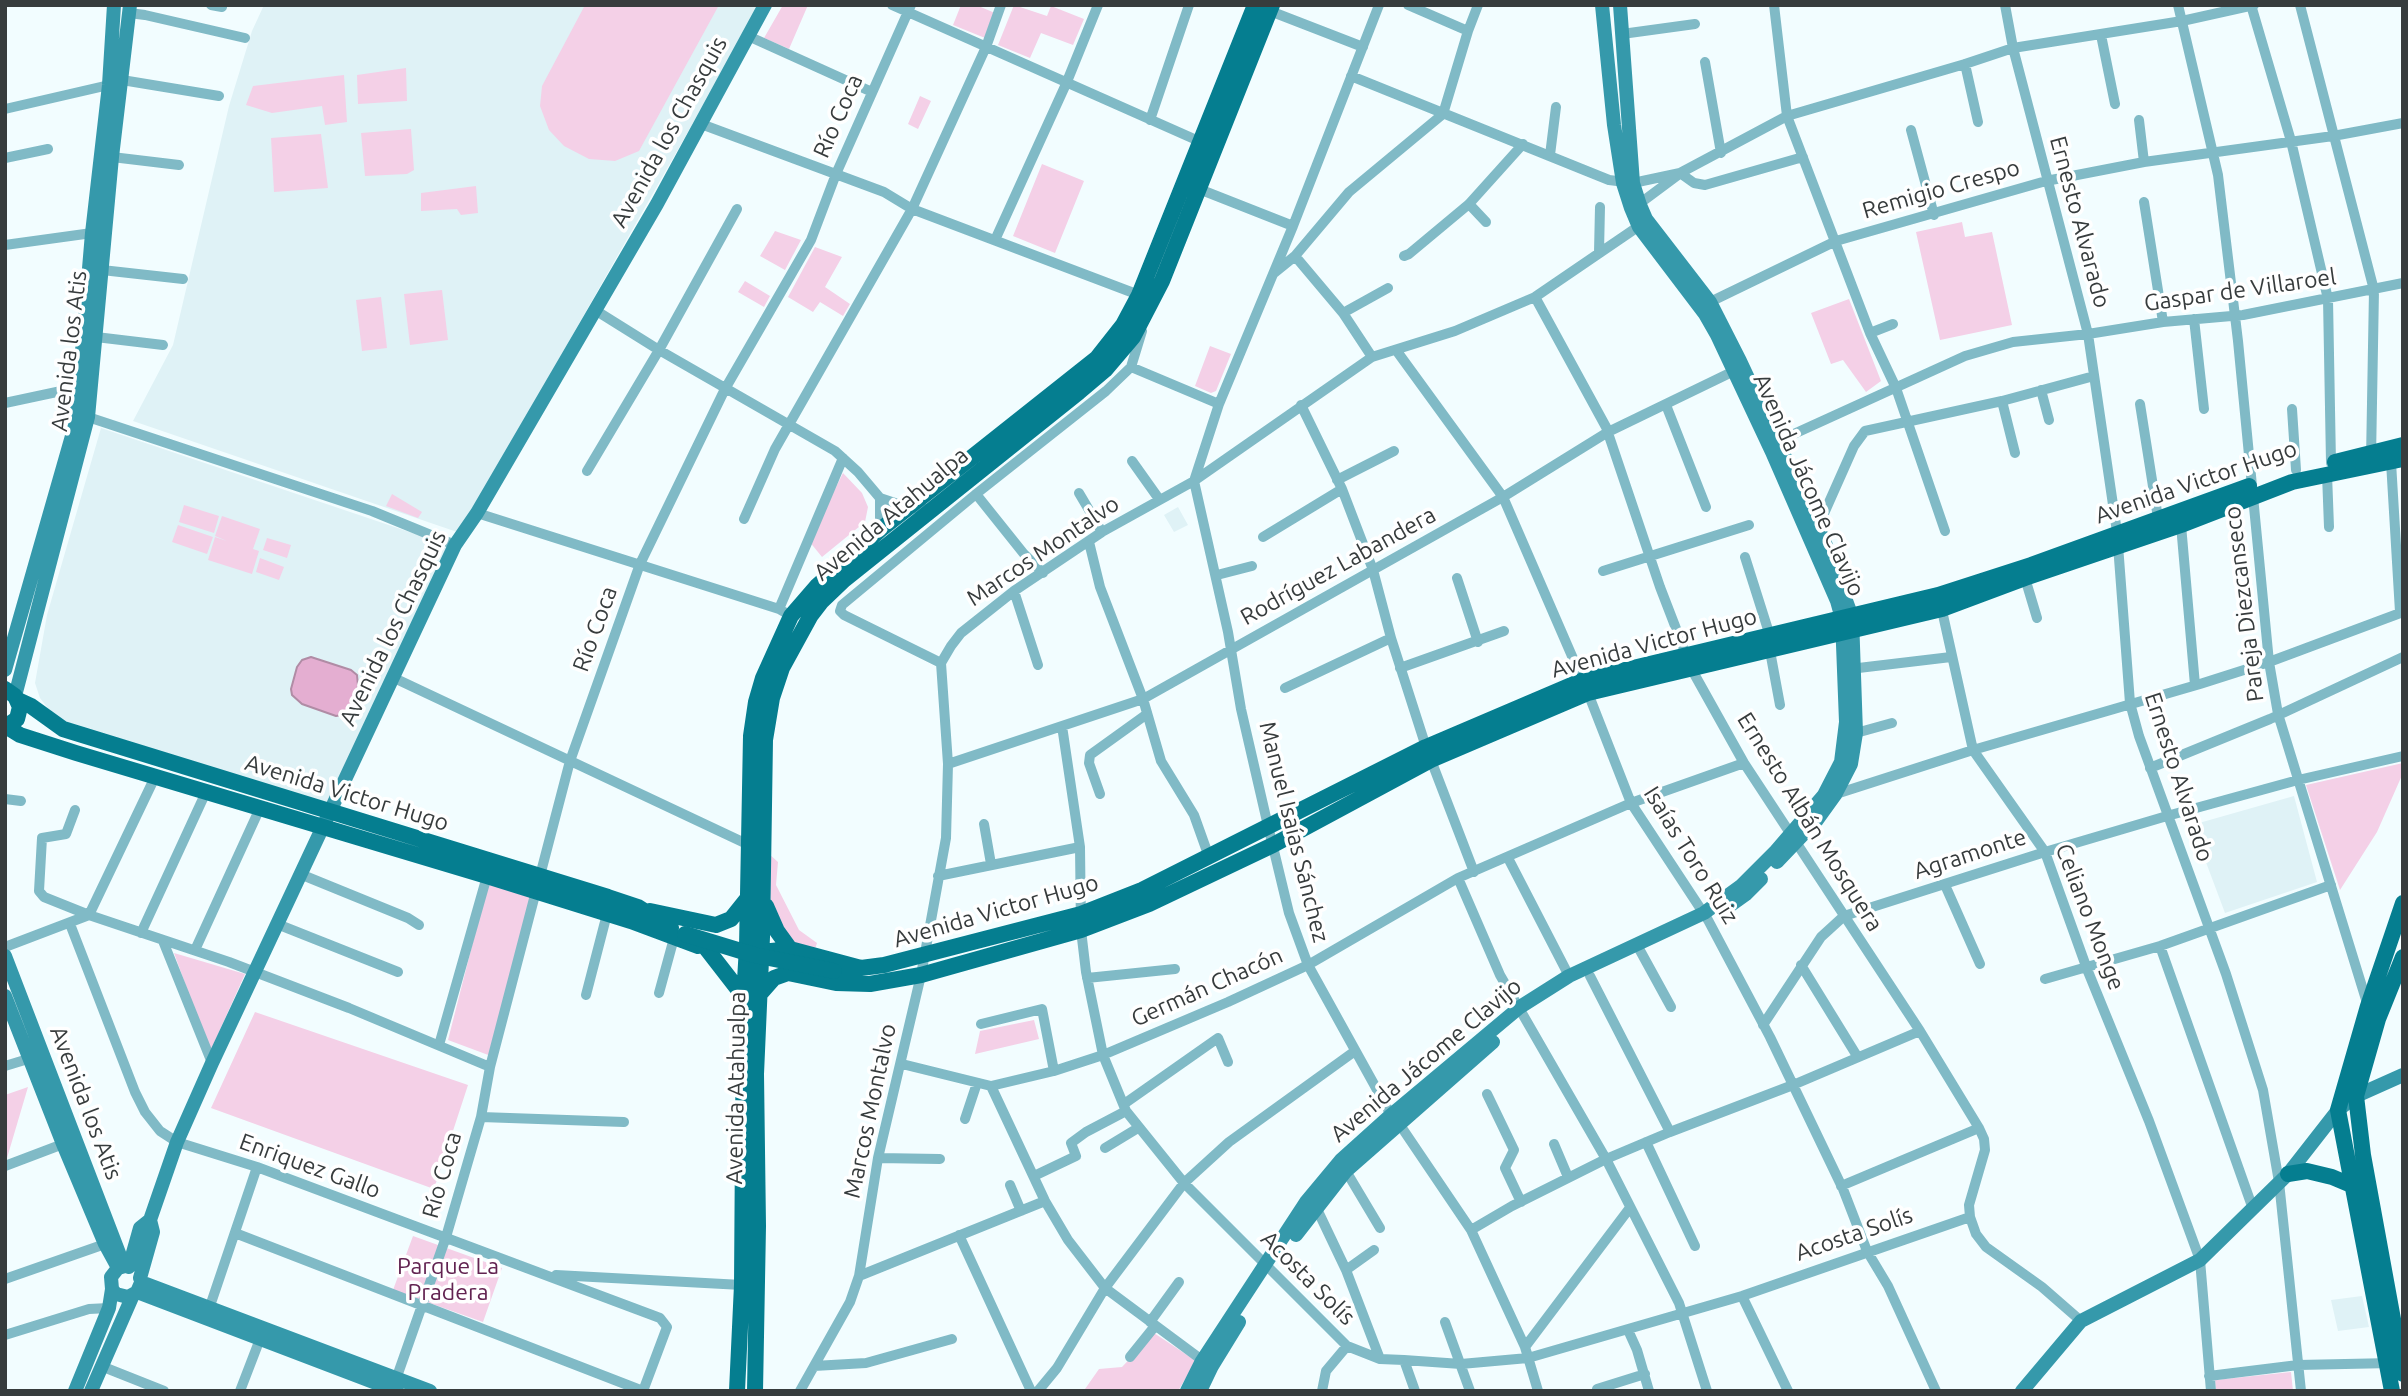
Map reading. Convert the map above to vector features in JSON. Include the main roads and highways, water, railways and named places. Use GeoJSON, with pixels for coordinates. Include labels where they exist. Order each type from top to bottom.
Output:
{"type":"FeatureCollection","features":[{"type":"Feature","properties":{"kind":"main road","name":"Avenida los Atis"},"geometry":{"type":"LineString","coordinates":[[6,727],[17,719],[20,707],[13,695],[88,417],[112,157],[114,5]]}},
{"type":"Feature","properties":{"kind":"main road","name":"Avenida los Chasquis"},"geometry":{"type":"LineString","coordinates":[[91,1391],[138,1287],[153,1233],[150,1220],[177,1142],[254,971],[455,545],[477,513],[595,310],[765,5]]}},
{"type":"Feature","properties":{"kind":"main road","name":"Avenida Jácome Clavijo"},"geometry":{"type":"LineString","coordinates":[[1269,1268],[1346,1171],[1396,1120],[1522,1011],[1569,976],[1639,948],[1746,894],[1830,795],[1851,764],[1856,733],[1847,625],[1818,527],[1705,314],[1639,215],[1614,125],[1602,5]]}},
{"type":"Feature","properties":{"kind":"main road","name":"Avenida Jácome Clavijo"},"geometry":{"type":"LineString","coordinates":[[1620,5],[1628,183]]}},
{"type":"Feature","properties":{"kind":"main road","name":"Avenida Atahualpa"},"geometry":{"type":"LineString","coordinates":[[755,899],[749,845],[751,736],[756,702],[785,613],[880,530],[1097,358],[1123,325],[1139,295],[1201,142],[1266,7]]}},
{"type":"Feature","properties":{"kind":"main road","name":"Avenida Atahualpa"},"geometry":{"type":"LineString","coordinates":[[737,1391],[755,899],[765,740],[772,698],[782,668],[821,602],[844,580],[1105,370],[1133,337],[1199,189],[1266,7]]}},
{"type":"Feature","properties":{"kind":"main road","name":"Avenida los Atis"},"geometry":{"type":"LineString","coordinates":[[5,670],[76,422],[92,233],[129,9]]}},
{"type":"Feature","properties":{"kind":"main road","name":"Avenida Jácome Clavijo"},"geometry":{"type":"LineString","coordinates":[[1639,215],[1710,302],[1773,443],[1847,625]]}},
{"type":"Feature","properties":{"kind":"main road","name":"Avenida Victor Hugo"},"geometry":{"type":"LineString","coordinates":[[788,973],[856,985],[921,975],[1081,922],[1268,827],[1586,687],[1940,602],[2025,578],[2117,540],[2158,518],[2252,490],[2292,482],[2330,468],[2371,458],[2403,445]]}},
{"type":"Feature","properties":{"kind":"main road","name":"Avenida Victor Hugo"},"geometry":{"type":"LineString","coordinates":[[2371,458],[2397,460]]}},
{"type":"Feature","properties":{"kind":"main road","name":"Avenida Victor Hugo"},"geometry":{"type":"LineString","coordinates":[[1940,602],[2031,565],[2181,525],[2296,470],[2330,468]]}},
{"type":"Feature","properties":{"kind":"main road","name":"Avenida Jácome Clavijo"},"geometry":{"type":"LineString","coordinates":[[1830,795],[1845,744],[1850,669]]}},
{"type":"Feature","properties":{"kind":"main road","name":"Avenida Victor Hugo"},"geometry":{"type":"LineString","coordinates":[[13,695],[63,729],[487,876],[607,914],[635,915]]}},
{"type":"Feature","properties":{"kind":"main road","name":"Avenida Victor Hugo"},"geometry":{"type":"LineString","coordinates":[[6,727],[31,739],[260,808],[327,819],[540,875],[703,947],[794,950],[856,977],[890,979]]}},
{"type":"Feature","properties":{"kind":"main road","name":"Avenida Victor Hugo"},"geometry":{"type":"LineString","coordinates":[[674,932],[754,955],[847,971],[1081,922],[1149,904],[1273,845],[1429,754]]}},
{"type":"Feature","properties":{"kind":"main road"},"geometry":{"type":"LineString","coordinates":[[635,915],[700,923],[716,925],[731,919],[755,899],[794,950],[788,958],[788,973],[774,978],[751,996],[703,947],[706,932],[700,923]]}},
{"type":"Feature","properties":{"kind":"main road"},"geometry":{"type":"LineString","coordinates":[[2392,1391],[2398,1365],[2363,1155],[2356,1096],[2373,1012],[2403,903]]}},
{"type":"Feature","properties":{"kind":"main road","name":"Avenida Jácome Clavijo"},"geometry":{"type":"LineString","coordinates":[[1522,1011],[1639,948]]}},
{"type":"Feature","properties":{"kind":"main road","name":"Avenida los Atis"},"geometry":{"type":"LineString","coordinates":[[5,956],[110,1242]]}},
{"type":"Feature","properties":{"kind":"main road"},"geometry":{"type":"LineString","coordinates":[[2398,1365],[2351,1185],[2338,1110],[2373,1012],[2403,957]]}},
{"type":"Feature","properties":{"kind":"main road","name":"Avenida Atahualpa"},"geometry":{"type":"LineString","coordinates":[[751,996],[756,1074],[758,1226],[755,1391]]}},
{"type":"Feature","properties":{"kind":"main road","name":"Avenida los Atis"},"geometry":{"type":"LineString","coordinates":[[7,1002],[63,1144],[124,1267]]}},
{"type":"Feature","properties":{"kind":"main road"},"geometry":{"type":"LineString","coordinates":[[2022,1391],[2081,1321],[2200,1260],[2283,1178],[2338,1110],[2356,1096],[2403,1074]]}},
{"type":"Feature","properties":{"kind":"main road","name":"Avenida Jácome Clavijo"},"geometry":{"type":"LineString","coordinates":[[1186,1391],[1269,1268],[1306,1202],[1323,1180],[1341,1160],[1396,1120]]}},
{"type":"Feature","properties":{"kind":"main road"},"geometry":{"type":"LineString","coordinates":[[2283,1178],[2307,1171],[2351,1185]]}},
{"type":"Feature","properties":{"kind":"main road","name":"Avenida los Chasquis"},"geometry":{"type":"LineString","coordinates":[[124,1267],[140,1228],[150,1220]]}},
{"type":"Feature","properties":{"kind":"main road"},"geometry":{"type":"LineString","coordinates":[[110,1242],[127,1244],[136,1241]]}},
{"type":"Feature","properties":{"kind":"main road"},"geometry":{"type":"LineString","coordinates":[[75,1391],[108,1308],[111,1278],[124,1267],[136,1271],[138,1287]]}},
{"type":"Feature","properties":{"kind":"main road"},"geometry":{"type":"LineString","coordinates":[[112,1289],[121,1296],[138,1287],[395,1387]]}},
{"type":"Feature","properties":{"kind":"main road"},"geometry":{"type":"LineString","coordinates":[[92,1308],[99,1316],[101,1326]]}},
{"type":"Feature","properties":{"kind":"main road"},"geometry":{"type":"LineString","coordinates":[[207,1313],[260,1339],[395,1387],[430,1391]]}},
{"type":"Feature","properties":{"kind":"main road","name":"Avenida Jácome Clavijo"},"geometry":{"type":"LineString","coordinates":[[1200,1391],[1207,1363]]}},
{"type":"Feature","properties":{"kind":"park label","name":"Parque La Pradera"},"geometry":{"type":"Point","coordinates":[448,1279]}}]}
